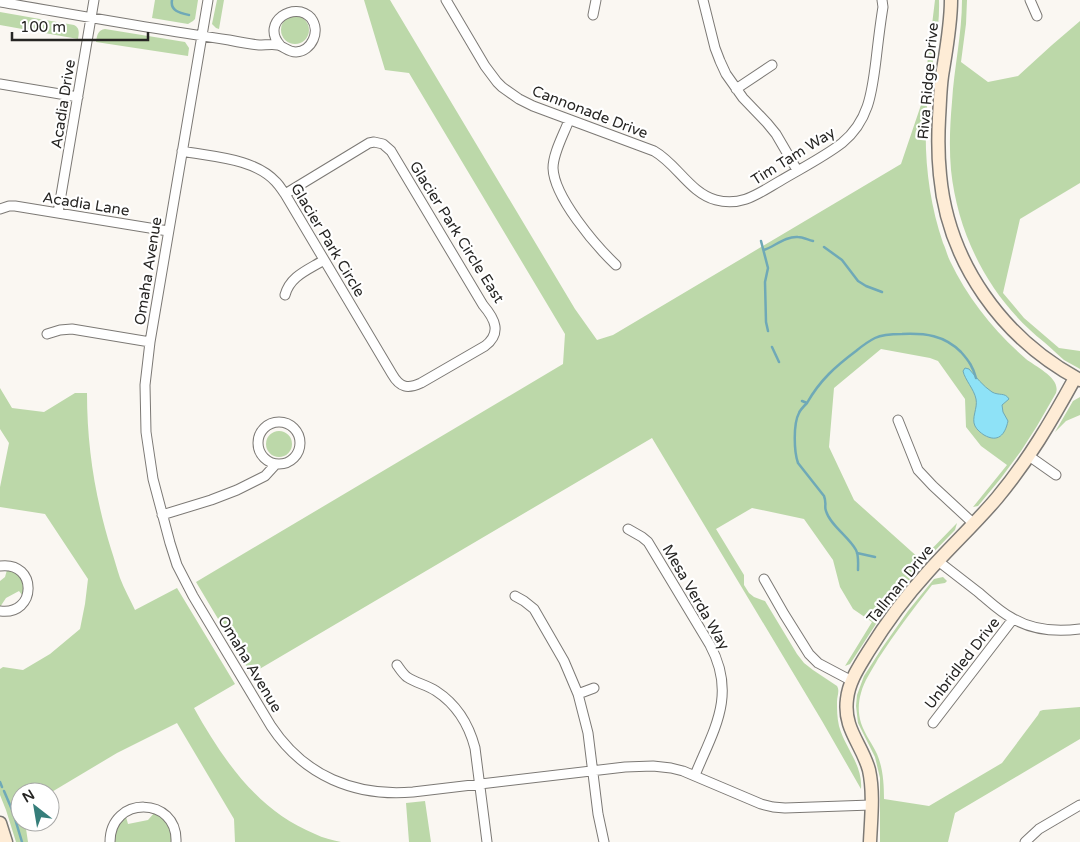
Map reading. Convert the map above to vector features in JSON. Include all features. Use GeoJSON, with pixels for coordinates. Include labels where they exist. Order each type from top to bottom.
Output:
{"type":"FeatureCollection","features":[{"type":"Feature","properties":{"kind":"street","name":"Acadia Drive"},"geometry":{"type":"LineString","coordinates":[[58,213],[94,0]]}},
{"type":"Feature","properties":{"kind":"street","name":"Omaha Avenue"},"geometry":{"type":"LineString","coordinates":[[208,0],[150,342],[145,385],[145,424],[151,472],[178,565],[193,596],[274,732],[301,760],[315,770],[333,780],[354,788],[378,793],[398,794],[636,766],[653,766],[671,768],[695,776],[761,804],[773,807],[871,805]]}},
{"type":"Feature","properties":{"kind":"street","name":"Cannonade Drive"},"geometry":{"type":"LineString","coordinates":[[446,0],[485,66],[502,87],[526,103],[654,151],[668,161],[702,193],[715,199],[728,201]]}},
{"type":"Feature","properties":{"kind":"street"},"geometry":{"type":"LineString","coordinates":[[592,15],[596,0]]}},
{"type":"Feature","properties":{"kind":"street"},"geometry":{"type":"LineString","coordinates":[[703,0],[717,54],[723,67],[745,101],[767,122],[776,134],[797,170]]}},
{"type":"Feature","properties":{"kind":"street","name":"Tim Tam Way"},"geometry":{"type":"LineString","coordinates":[[728,201],[751,198],[841,143],[854,131],[866,111],[872,90],[882,0]]}},
{"type":"Feature","properties":{"kind":"street","name":"Riva Ridge Drive"},"geometry":{"type":"LineString","coordinates":[[951,0],[950,23],[941,86],[938,152],[943,197],[951,228],[969,271],[1001,318],[1031,348],[1077,379]]}},
{"type":"Feature","properties":{"kind":"street"},"geometry":{"type":"LineString","coordinates":[[1030,0],[1036,16]]}},
{"type":"Feature","properties":{"kind":"street"},"geometry":{"type":"LineString","coordinates":[[0,2],[201,36],[260,45],[280,45],[287,50],[296,52],[309,46],[314,39],[316,30],[314,21],[305,12],[297,10],[286,12],[279,16],[275,23],[274,31],[275,39],[280,45]]}},
{"type":"Feature","properties":{"kind":"street"},"geometry":{"type":"LineString","coordinates":[[736,89],[772,65]]}},
{"type":"Feature","properties":{"kind":"street"},"geometry":{"type":"LineString","coordinates":[[0,84],[78,96]]}},
{"type":"Feature","properties":{"kind":"street"},"geometry":{"type":"LineString","coordinates":[[569,120],[554,159],[553,168],[556,183],[582,228],[616,265]]}},
{"type":"Feature","properties":{"kind":"street","name":"Glacier Park Circle East"},"geometry":{"type":"LineString","coordinates":[[285,194],[365,145],[374,142],[383,144],[391,151],[495,323],[495,333],[488,344],[415,386]]}},
{"type":"Feature","properties":{"kind":"street","name":"Glacier Park Circle"},"geometry":{"type":"LineString","coordinates":[[182,151],[243,162],[265,172],[276,182],[395,379],[405,387],[411,388],[415,386]]}},
{"type":"Feature","properties":{"kind":"street","name":"Acadia Lane"},"geometry":{"type":"LineString","coordinates":[[0,209],[15,206],[168,231]]}},
{"type":"Feature","properties":{"kind":"street"},"geometry":{"type":"LineString","coordinates":[[285,296],[289,285],[295,278],[324,260]]}},
{"type":"Feature","properties":{"kind":"street"},"geometry":{"type":"LineString","coordinates":[[47,334],[72,329],[150,342]]}},
{"type":"Feature","properties":{"kind":"street","name":"Tallman Drive"},"geometry":{"type":"LineString","coordinates":[[870,842],[871,805],[868,765],[851,732],[847,716],[847,698],[852,681],[895,612],[938,561],[974,524],[1029,456],[1077,379]]}},
{"type":"Feature","properties":{"kind":"street"},"geometry":{"type":"LineString","coordinates":[[898,420],[918,470],[974,524]]}},
{"type":"Feature","properties":{"kind":"street"},"geometry":{"type":"LineString","coordinates":[[162,515],[212,500],[237,490],[265,476],[276,464],[290,462],[296,455],[300,442],[298,433],[291,426],[283,423],[274,423],[268,426],[262,432],[259,439],[261,454],[276,464]]}},
{"type":"Feature","properties":{"kind":"street"},"geometry":{"type":"LineString","coordinates":[[1029,456],[1056,475]]}},
{"type":"Feature","properties":{"kind":"street","name":"Mesa Verda Way"},"geometry":{"type":"LineString","coordinates":[[628,529],[642,536],[648,542],[710,645],[718,664],[722,687],[721,709],[695,776]]}},
{"type":"Feature","properties":{"kind":"street"},"geometry":{"type":"LineString","coordinates":[[938,561],[1013,619],[1032,627],[1046,630],[1080,629]]}},
{"type":"Feature","properties":{"kind":"street"},"geometry":{"type":"LineString","coordinates":[[0,566],[17,569],[25,577],[28,587],[26,598],[20,606],[10,611],[0,610]]}},
{"type":"Feature","properties":{"kind":"street"},"geometry":{"type":"LineString","coordinates":[[764,579],[809,654],[818,663],[852,681]]}},
{"type":"Feature","properties":{"kind":"street"},"geometry":{"type":"LineString","coordinates":[[515,596],[534,609],[560,653],[578,694],[588,733],[598,814],[604,842]]}},
{"type":"Feature","properties":{"kind":"street","name":"Unbridled Drive"},"geometry":{"type":"LineString","coordinates":[[933,723],[1013,619]]}},
{"type":"Feature","properties":{"kind":"street"},"geometry":{"type":"LineString","coordinates":[[397,665],[409,678],[442,695],[459,713],[466,724],[473,742],[487,842]]}},
{"type":"Feature","properties":{"kind":"street"},"geometry":{"type":"LineString","coordinates":[[578,694],[594,688]]}},
{"type":"Feature","properties":{"kind":"street"},"geometry":{"type":"LineString","coordinates":[[1024,842],[1039,829],[1080,805]]}},
{"type":"Feature","properties":{"kind":"street"},"geometry":{"type":"LineString","coordinates":[[110,842],[112,830],[120,816],[135,808],[146,807],[156,809],[169,819],[174,828],[176,842]]}},
{"type":"Feature","properties":{"kind":"street"},"geometry":{"type":"LineString","coordinates":[[0,824],[6,842]]}},
{"type":"Feature","properties":{"kind":"green space"},"geometry":{"type":"Polygon","coordinates":[[[155,0],[198,0],[195,19],[188,24],[152,18],[155,0]]]}},
{"type":"Feature","properties":{"kind":"green space"},"geometry":{"type":"Polygon","coordinates":[[[217,0],[224,0],[219,29],[212,24],[217,0]]]}},
{"type":"Feature","properties":{"kind":"green space"},"geometry":{"type":"Polygon","coordinates":[[[364,0],[390,0],[575,309],[597,340],[613,335],[901,164],[923,99],[935,0],[939,0],[926,126],[929,185],[937,224],[950,261],[974,302],[1015,349],[1055,382],[1056,393],[1021,451],[978,506],[973,507],[1007,465],[981,446],[966,427],[965,399],[938,361],[881,349],[834,388],[829,447],[854,500],[921,560],[957,523],[955,530],[923,563],[885,610],[850,664],[845,666],[872,622],[853,609],[840,587],[833,560],[804,519],[752,508],[716,529],[744,575],[744,585],[749,593],[765,601],[804,663],[837,686],[839,726],[859,772],[861,789],[652,438],[251,674],[196,582],[563,364],[565,334],[409,73],[385,70],[364,0]]]}},
{"type":"Feature","properties":{"kind":"green space"},"geometry":{"type":"Polygon","coordinates":[[[962,0],[967,0],[961,62],[988,82],[1018,76],[1080,21],[1080,183],[1020,219],[1003,293],[1024,318],[1059,348],[1080,351],[1080,369],[1064,360],[1008,307],[980,265],[961,219],[951,170],[950,144],[953,89],[961,26],[962,0]]]}},
{"type":"Feature","properties":{"kind":"green space"},"geometry":{"type":"Polygon","coordinates":[[[0,12],[74,25],[78,29],[78,39],[0,25],[0,12]]]}},
{"type":"Feature","properties":{"kind":"green space"},"geometry":{"type":"Polygon","coordinates":[[[295,16],[305,20],[309,30],[305,40],[295,44],[285,40],[281,30],[285,20],[295,16]]]}},
{"type":"Feature","properties":{"kind":"green space"},"geometry":{"type":"Polygon","coordinates":[[[105,29],[185,42],[189,48],[188,56],[96,42],[98,33],[105,29]]]}},
{"type":"Feature","properties":{"kind":"green space"},"geometry":{"type":"Polygon","coordinates":[[[0,388],[12,408],[44,412],[75,393],[87,393],[90,452],[100,510],[120,578],[135,610],[177,588],[235,684],[194,708],[217,746],[244,782],[276,812],[315,834],[341,842],[235,842],[234,819],[177,723],[117,753],[60,787],[60,782],[10,782],[10,823],[0,795],[0,669],[3,667],[23,670],[50,654],[80,629],[88,579],[45,514],[0,507],[0,487],[9,443],[0,429],[0,388]]]}},
{"type":"Feature","properties":{"kind":"green space"},"geometry":{"type":"Polygon","coordinates":[[[1080,397],[1080,415],[1066,421],[1055,432],[1073,401],[1080,397]]]}},
{"type":"Feature","properties":{"kind":"green space"},"geometry":{"type":"Polygon","coordinates":[[[279,431],[289,434],[292,444],[289,454],[279,457],[269,454],[266,444],[269,434],[279,431]]]}},
{"type":"Feature","properties":{"kind":"green space"},"geometry":{"type":"Polygon","coordinates":[[[7,570],[17,572],[24,583],[24,594],[22,595],[19,591],[6,598],[0,607],[0,581],[5,577],[7,570]]]}},
{"type":"Feature","properties":{"kind":"green space"},"geometry":{"type":"Polygon","coordinates":[[[943,577],[947,581],[932,585],[898,630],[878,659],[861,693],[859,704],[860,719],[864,731],[879,759],[883,776],[884,799],[929,806],[1002,763],[1040,711],[1043,710],[1080,707],[1080,739],[955,813],[948,842],[880,842],[880,778],[875,757],[858,723],[857,695],[864,676],[908,611],[934,579],[943,577]]]}},
{"type":"Feature","properties":{"kind":"green space"},"geometry":{"type":"Polygon","coordinates":[[[425,801],[431,842],[409,842],[406,803],[425,801]]]}},
{"type":"Feature","properties":{"kind":"green space"},"geometry":{"type":"Polygon","coordinates":[[[155,812],[166,821],[170,828],[173,842],[113,842],[118,824],[126,817],[128,824],[148,820],[155,812]]]}},
{"type":"Feature","properties":{"kind":"green space"},"geometry":{"type":"Polygon","coordinates":[[[13,832],[26,832],[28,842],[16,842],[13,832]]]}},
{"type":"Feature","properties":{"kind":"water"},"geometry":{"type":"Polygon","coordinates":[[[965,368],[969,369],[992,392],[1006,396],[1009,399],[1002,405],[1003,412],[1008,421],[1003,434],[997,438],[984,435],[975,426],[976,399],[964,374],[965,368]]]}},
{"type":"Feature","properties":{"kind":"waterway"},"geometry":{"type":"LineString","coordinates":[[172,0],[174,9],[189,15]]}},
{"type":"Feature","properties":{"kind":"waterway"},"geometry":{"type":"LineString","coordinates":[[764,250],[794,237],[802,237],[813,241]]}},
{"type":"Feature","properties":{"kind":"waterway"},"geometry":{"type":"LineString","coordinates":[[761,241],[768,268],[765,282],[768,331]]}},
{"type":"Feature","properties":{"kind":"waterway"},"geometry":{"type":"LineString","coordinates":[[824,247],[842,260],[858,281],[882,292]]}},
{"type":"Feature","properties":{"kind":"waterway"},"geometry":{"type":"LineString","coordinates":[[802,401],[807,403],[817,387],[829,374],[861,347],[875,338],[888,334],[934,336],[948,342],[955,346],[966,358],[976,378]]}},
{"type":"Feature","properties":{"kind":"waterway"},"geometry":{"type":"LineString","coordinates":[[772,347],[779,362]]}},
{"type":"Feature","properties":{"kind":"waterway"},"geometry":{"type":"LineString","coordinates":[[807,403],[802,408],[796,424],[795,445],[798,463],[824,496],[825,509],[831,521],[856,550],[858,570]]}},
{"type":"Feature","properties":{"kind":"waterway"},"geometry":{"type":"LineString","coordinates":[[857,553],[875,557]]}},
{"type":"Feature","properties":{"kind":"waterway"},"geometry":{"type":"LineString","coordinates":[[0,782],[2,787]]}},
{"type":"Feature","properties":{"kind":"waterway"},"geometry":{"type":"LineString","coordinates":[[4,791],[22,842]]}}]}
